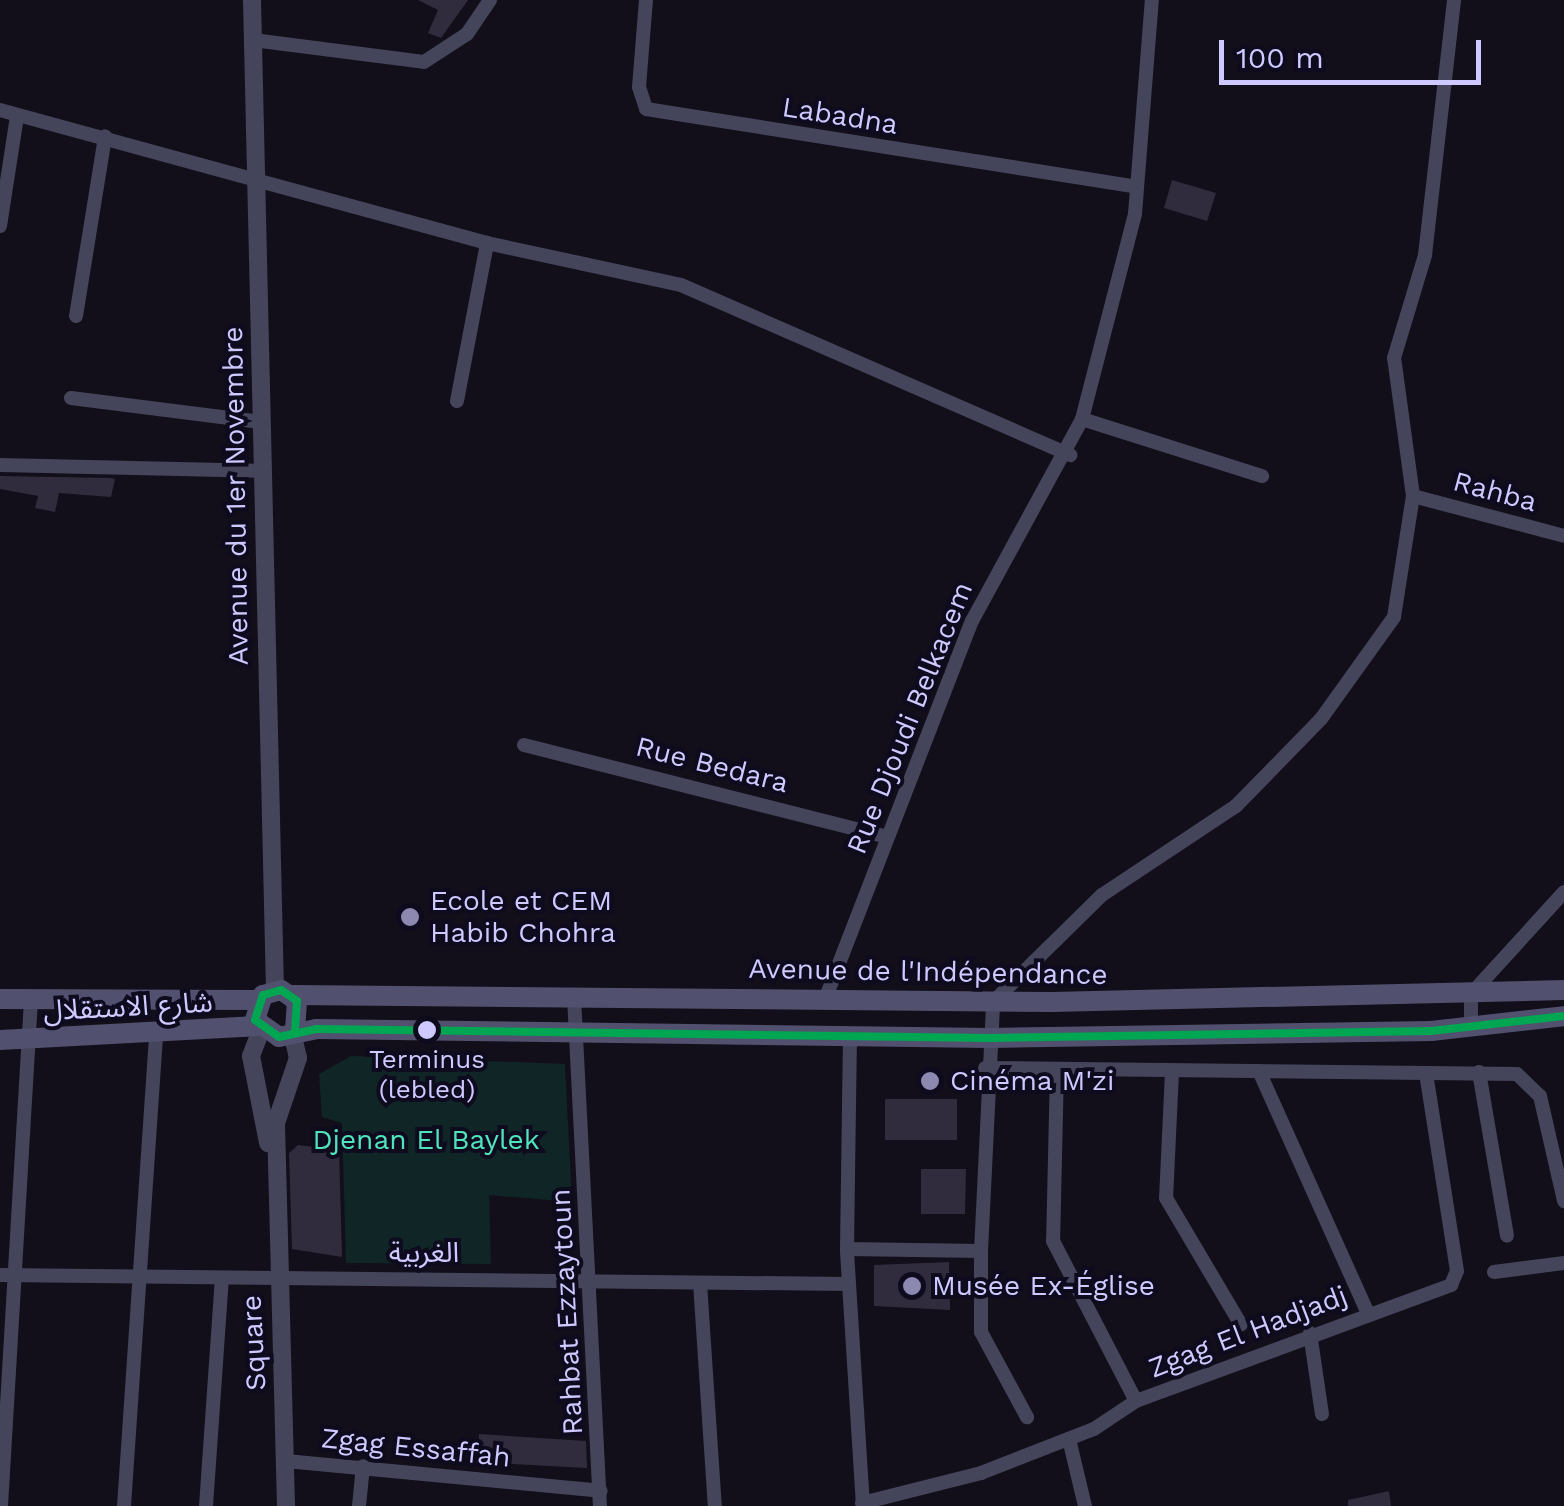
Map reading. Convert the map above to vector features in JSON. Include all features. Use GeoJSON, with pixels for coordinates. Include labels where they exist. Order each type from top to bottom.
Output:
{"type":"FeatureCollection","features":[{"type":"Feature","properties":{"kind":"main road","name":"Avenue de l'Indépendance"},"geometry":{"type":"LineString","coordinates":[[0,999],[275,995],[993,1002],[1564,990]]}},
{"type":"Feature","properties":{"kind":"main road"},"geometry":{"type":"LineString","coordinates":[[260,1028],[275,995],[301,1016],[293,1031],[989,1038],[1471,1026],[1564,1016]]}},
{"type":"Feature","properties":{"kind":"main road","name":"شارع الاستقلال"},"geometry":{"type":"LineString","coordinates":[[0,1040],[156,1036],[260,1028],[293,1031]]}},
{"type":"Feature","properties":{"kind":"street","name":"Avenue du 1er Novembre"},"geometry":{"type":"LineString","coordinates":[[252,0],[275,995]]}},
{"type":"Feature","properties":{"kind":"street"},"geometry":{"type":"LineString","coordinates":[[252,40],[424,62],[467,34],[490,0]]}},
{"type":"Feature","properties":{"kind":"street","name":"Labadna"},"geometry":{"type":"LineString","coordinates":[[646,0],[639,86],[646,109],[1136,188]]}},
{"type":"Feature","properties":{"kind":"street","name":"Rue Djoudi Belkacem"},"geometry":{"type":"LineString","coordinates":[[826,998],[972,621],[1070,455],[1082,419],[1136,188],[1152,0]]}},
{"type":"Feature","properties":{"kind":"street"},"geometry":{"type":"LineString","coordinates":[[1027,1416],[981,1332],[986,1068],[993,1002],[1102,895],[1236,806],[1374,655],[1398,600],[1413,496],[1392,382],[1425,255],[1454,0]]}},
{"type":"Feature","properties":{"kind":"street"},"geometry":{"type":"LineString","coordinates":[[0,110],[256,175],[487,242],[682,285],[1070,455]]}},
{"type":"Feature","properties":{"kind":"street"},"geometry":{"type":"LineString","coordinates":[[0,226],[18,116]]}},
{"type":"Feature","properties":{"kind":"street"},"geometry":{"type":"LineString","coordinates":[[76,316],[105,136]]}},
{"type":"Feature","properties":{"kind":"street"},"geometry":{"type":"LineString","coordinates":[[457,401],[487,242]]}},
{"type":"Feature","properties":{"kind":"street"},"geometry":{"type":"LineString","coordinates":[[70,398],[262,422]]}},
{"type":"Feature","properties":{"kind":"street"},"geometry":{"type":"LineString","coordinates":[[1082,419],[1262,476]]}},
{"type":"Feature","properties":{"kind":"street"},"geometry":{"type":"LineString","coordinates":[[0,464],[263,471]]}},
{"type":"Feature","properties":{"kind":"street","name":"Rahba"},"geometry":{"type":"LineString","coordinates":[[1413,496],[1564,536]]}},
{"type":"Feature","properties":{"kind":"street","name":"Rue Bedara"},"geometry":{"type":"LineString","coordinates":[[524,746],[887,837]]}},
{"type":"Feature","properties":{"kind":"street"},"geometry":{"type":"LineString","coordinates":[[1471,1026],[1471,994],[1564,892]]}},
{"type":"Feature","properties":{"kind":"street","name":"Rahbat Ezzaytoun"},"geometry":{"type":"LineString","coordinates":[[574,997],[600,1499]]}},
{"type":"Feature","properties":{"kind":"street"},"geometry":{"type":"LineString","coordinates":[[1,1506],[8,1274],[31,1000]]}},
{"type":"Feature","properties":{"kind":"street"},"geometry":{"type":"LineString","coordinates":[[260,1028],[252,1070],[277,1177]]}},
{"type":"Feature","properties":{"kind":"street"},"geometry":{"type":"LineString","coordinates":[[277,1177],[278,1102],[299,1052],[293,1031]]}},
{"type":"Feature","properties":{"kind":"street"},"geometry":{"type":"LineString","coordinates":[[850,1034],[847,1249],[862,1504]]}},
{"type":"Feature","properties":{"kind":"street"},"geometry":{"type":"LineString","coordinates":[[124,1506],[156,1036]]}},
{"type":"Feature","properties":{"kind":"street"},"geometry":{"type":"LineString","coordinates":[[986,1068],[1479,1072],[1535,1084],[1564,1201]]}},
{"type":"Feature","properties":{"kind":"street"},"geometry":{"type":"LineString","coordinates":[[1057,1069],[1054,1241],[1136,1401]]}},
{"type":"Feature","properties":{"kind":"street"},"geometry":{"type":"LineString","coordinates":[[1258,1071],[1368,1313]]}},
{"type":"Feature","properties":{"kind":"street"},"geometry":{"type":"LineString","coordinates":[[1172,1072],[1166,1198],[1241,1325]]}},
{"type":"Feature","properties":{"kind":"street"},"geometry":{"type":"LineString","coordinates":[[1479,1072],[1507,1236]]}},
{"type":"Feature","properties":{"kind":"street","name":"Zgag El Hadjadj"},"geometry":{"type":"LineString","coordinates":[[862,1504],[934,1490],[1069,1438],[1136,1401],[1457,1280],[1426,1073]]}},
{"type":"Feature","properties":{"kind":"street","name":"Square"},"geometry":{"type":"LineString","coordinates":[[277,1177],[286,1506]]}},
{"type":"Feature","properties":{"kind":"street"},"geometry":{"type":"LineString","coordinates":[[847,1249],[982,1252]]}},
{"type":"Feature","properties":{"kind":"street"},"geometry":{"type":"LineString","coordinates":[[1494,1272],[1564,1263]]}},
{"type":"Feature","properties":{"kind":"street","name":"الغربية"},"geometry":{"type":"LineString","coordinates":[[8,1274],[137,1282],[278,1278],[849,1284]]}},
{"type":"Feature","properties":{"kind":"street"},"geometry":{"type":"LineString","coordinates":[[206,1506],[222,1280]]}},
{"type":"Feature","properties":{"kind":"street"},"geometry":{"type":"LineString","coordinates":[[700,1282],[715,1506]]}},
{"type":"Feature","properties":{"kind":"street"},"geometry":{"type":"LineString","coordinates":[[1310,1334],[1322,1414]]}},
{"type":"Feature","properties":{"kind":"street"},"geometry":{"type":"LineString","coordinates":[[1069,1438],[1085,1506]]}},
{"type":"Feature","properties":{"kind":"street","name":"Zgag Essaffah"},"geometry":{"type":"LineString","coordinates":[[286,1461],[363,1466],[600,1499]]}},
{"type":"Feature","properties":{"kind":"street"},"geometry":{"type":"LineString","coordinates":[[359,1506],[363,1466]]}},
{"type":"Feature","properties":{"kind":"green space","name":"Djenan El Baylek"},"geometry":{"type":"Polygon","coordinates":[[[351,1056],[565,1064],[572,1202],[489,1195],[491,1264],[346,1263],[342,1123],[322,1117],[319,1074],[351,1056]]]}},
{"type":"Feature","properties":{"kind":"building"},"geometry":{"type":"Polygon","coordinates":[[[418,0],[468,0],[441,38],[428,33],[438,10],[418,0]]]}},
{"type":"Feature","properties":{"kind":"building"},"geometry":{"type":"Polygon","coordinates":[[[1172,180],[1216,193],[1207,221],[1164,208],[1172,180]]]}},
{"type":"Feature","properties":{"kind":"building"},"geometry":{"type":"Polygon","coordinates":[[[0,476],[115,479],[111,497],[59,493],[55,512],[35,508],[38,496],[0,489],[0,476]]]}},
{"type":"Feature","properties":{"kind":"building"},"geometry":{"type":"Polygon","coordinates":[[[885,1099],[957,1099],[957,1140],[885,1140],[885,1099]]]}},
{"type":"Feature","properties":{"kind":"building"},"geometry":{"type":"Polygon","coordinates":[[[298,1145],[339,1150],[342,1257],[292,1249],[289,1153],[298,1145]]]}},
{"type":"Feature","properties":{"kind":"building"},"geometry":{"type":"Polygon","coordinates":[[[921,1169],[966,1169],[965,1214],[921,1214],[921,1169]]]}},
{"type":"Feature","properties":{"kind":"building","name":"Musée Ex-Église"},"geometry":{"type":"Polygon","coordinates":[[[949,1262],[950,1310],[874,1306],[874,1265],[949,1262]]]}},
{"type":"Feature","properties":{"kind":"building"},"geometry":{"type":"Polygon","coordinates":[[[479,1434],[586,1441],[587,1468],[477,1462],[479,1434]]]}},
{"type":"Feature","properties":{"kind":"building"},"geometry":{"type":"Polygon","coordinates":[[[1389,1491],[1391,1506],[1348,1506],[1348,1500],[1389,1491]]]}},
{"type":"Feature","properties":{"kind":"transit line"},"geometry":{"type":"LineString","coordinates":[[295,1030],[297,1001],[281,990],[263,995],[255,1020],[279,1037],[316,1029],[989,1038],[1431,1031],[1564,1016]]}},
{"type":"Feature","properties":{"kind":"place","name":"Ecole et CEM Habib Chohra"},"geometry":{"type":"Point","coordinates":[410,917]}},
{"type":"Feature","properties":{"kind":"place","name":"Terminus (lebled)"},"geometry":{"type":"Point","coordinates":[427,1030]}},
{"type":"Feature","properties":{"kind":"place","name":"Cinéma M'zi"},"geometry":{"type":"Point","coordinates":[930,1081]}},
{"type":"Feature","properties":{"kind":"place","name":"Musée Ex-Église"},"geometry":{"type":"Point","coordinates":[912,1286]}}]}
